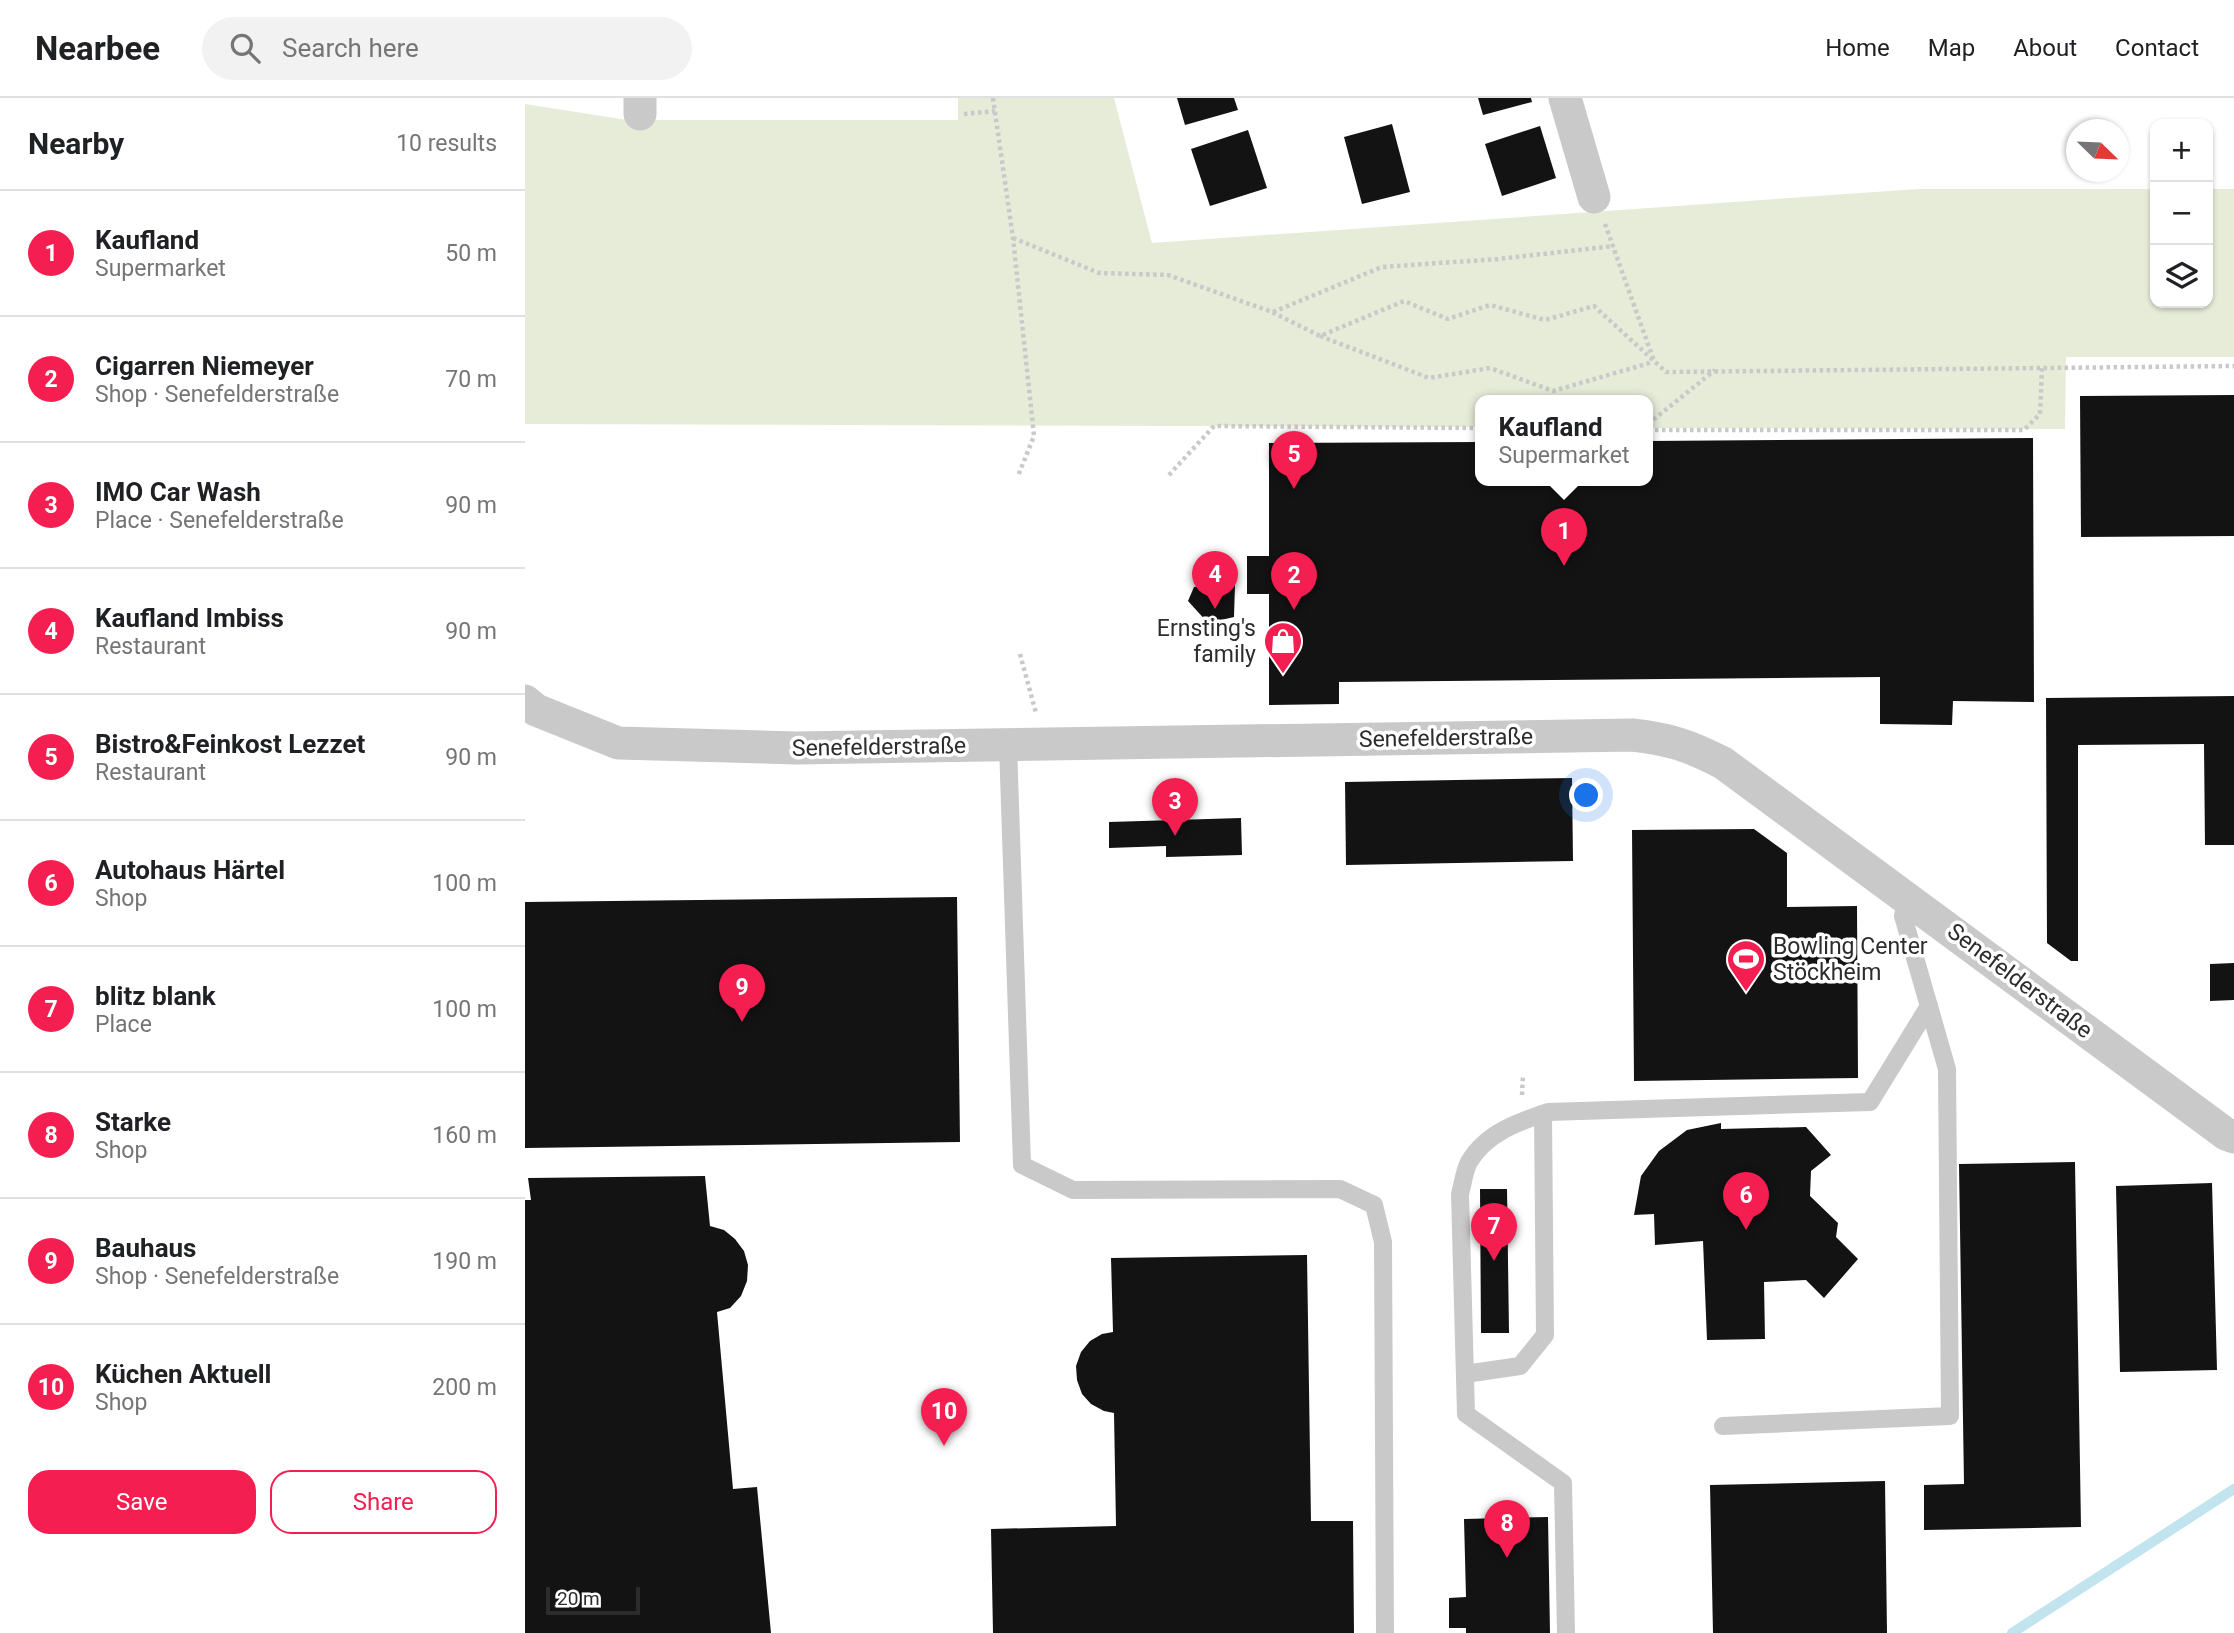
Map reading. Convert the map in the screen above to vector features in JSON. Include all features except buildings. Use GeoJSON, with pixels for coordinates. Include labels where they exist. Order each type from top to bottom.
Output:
{"type":"FeatureCollection","features":[{"type":"Feature","properties":{"kind":"street"},"geometry":{"type":"LineString","coordinates":[[1565,98],[1594,197]]}},
{"type":"Feature","properties":{"kind":"street","name":"Senefelderstraße"},"geometry":{"type":"LineString","coordinates":[[529,707],[618,743],[796,748],[1632,735],[1662,738],[1690,746],[1723,763],[2226,1134],[2234,1137]]}},
{"type":"Feature","properties":{"kind":"lane"},"geometry":{"type":"LineString","coordinates":[[1024,745],[1022,1165],[1073,1190],[1340,1189],[1374,1205],[1383,1242],[1385,1633]]}},
{"type":"Feature","properties":{"kind":"lane"},"geometry":{"type":"LineString","coordinates":[[1723,1426],[1949,1416],[1947,1069],[1903,916],[1907,897]]}},
{"type":"Feature","properties":{"kind":"lane"},"geometry":{"type":"LineString","coordinates":[[1566,1633],[1563,1483],[1466,1414],[1461,1194],[1469,1162],[1489,1140],[1513,1123],[1543,1114],[1870,1102],[1929,1006]]}},
{"type":"Feature","properties":{"kind":"lane"},"geometry":{"type":"LineString","coordinates":[[1465,1374],[1520,1366],[1545,1335],[1543,1114]]}},
{"type":"Feature","properties":{"kind":"path"},"geometry":{"type":"LineString","coordinates":[[993,98],[1013,238],[1034,436],[1018,477]]}},
{"type":"Feature","properties":{"kind":"path"},"geometry":{"type":"LineString","coordinates":[[964,114],[995,111]]}},
{"type":"Feature","properties":{"kind":"path"},"geometry":{"type":"LineString","coordinates":[[1013,238],[1098,273],[1168,275],[1272,312],[1320,336],[1429,378],[1490,368],[1553,391],[1654,361]]}},
{"type":"Feature","properties":{"kind":"path"},"geometry":{"type":"LineString","coordinates":[[1272,312],[1381,267],[1498,259],[1613,246],[1654,361]]}},
{"type":"Feature","properties":{"kind":"path"},"geometry":{"type":"LineString","coordinates":[[1320,336],[1404,301],[1448,319],[1490,305],[1545,320],[1594,306],[1666,372],[2234,366]]}},
{"type":"Feature","properties":{"kind":"path"},"geometry":{"type":"LineString","coordinates":[[1653,427],[2024,430],[2040,414],[2042,368]]}},
{"type":"Feature","properties":{"kind":"path"},"geometry":{"type":"LineString","coordinates":[[1653,423],[1715,370]]}},
{"type":"Feature","properties":{"kind":"path"},"geometry":{"type":"LineString","coordinates":[[1169,475],[1214,426],[1475,428]]}},
{"type":"Feature","properties":{"kind":"path"},"geometry":{"type":"LineString","coordinates":[[1020,654],[1036,715],[1024,745]]}},
{"type":"Feature","properties":{"kind":"path"},"geometry":{"type":"LineString","coordinates":[[1523,1075],[1523,1088]]}},
{"type":"Feature","properties":{"kind":"green space"},"geometry":{"type":"Polygon","coordinates":[[[958,98],[1114,98],[1152,243],[1918,189],[2150,189],[2150,308],[2213,308],[2213,189],[2234,189],[2234,357],[2066,357],[2065,429],[1653,428],[1653,395],[1475,395],[1475,427],[525,424],[525,104],[627,120],[958,120],[958,98]]]}},
{"type":"Feature","properties":{"kind":"waterway"},"geometry":{"type":"LineString","coordinates":[[2012,1633],[2234,1489]]}},
{"type":"Feature","properties":{"kind":"place","name":"Bistro&Feinkost Lezzet"},"geometry":{"type":"Point","coordinates":[1294,489]}},
{"type":"Feature","properties":{"kind":"place","name":"Kaufland"},"geometry":{"type":"Point","coordinates":[1564,566]}},
{"type":"Feature","properties":{"kind":"place","name":"Kaufland Imbiss"},"geometry":{"type":"Point","coordinates":[1215,609]}},
{"type":"Feature","properties":{"kind":"place","name":"Cigarren Niemeyer"},"geometry":{"type":"Point","coordinates":[1294,610]}},
{"type":"Feature","properties":{"kind":"place","name":"Ernsting's family"},"geometry":{"type":"Point","coordinates":[1283,675]}},
{"type":"Feature","properties":{"kind":"place","name":"IMO Car Wash"},"geometry":{"type":"Point","coordinates":[1175,836]}},
{"type":"Feature","properties":{"kind":"place","name":"Bowling Center Stöckheim"},"geometry":{"type":"Point","coordinates":[1746,993]}},
{"type":"Feature","properties":{"kind":"place","name":"Bauhaus"},"geometry":{"type":"Point","coordinates":[742,1022]}},
{"type":"Feature","properties":{"kind":"place","name":"Autohaus Härtel"},"geometry":{"type":"Point","coordinates":[1746,1230]}},
{"type":"Feature","properties":{"kind":"place","name":"blitz blank"},"geometry":{"type":"Point","coordinates":[1494,1261]}},
{"type":"Feature","properties":{"kind":"place","name":"Küchen Aktuell"},"geometry":{"type":"Point","coordinates":[944,1446]}},
{"type":"Feature","properties":{"kind":"place","name":"Starke"},"geometry":{"type":"Point","coordinates":[1507,1558]}}]}
